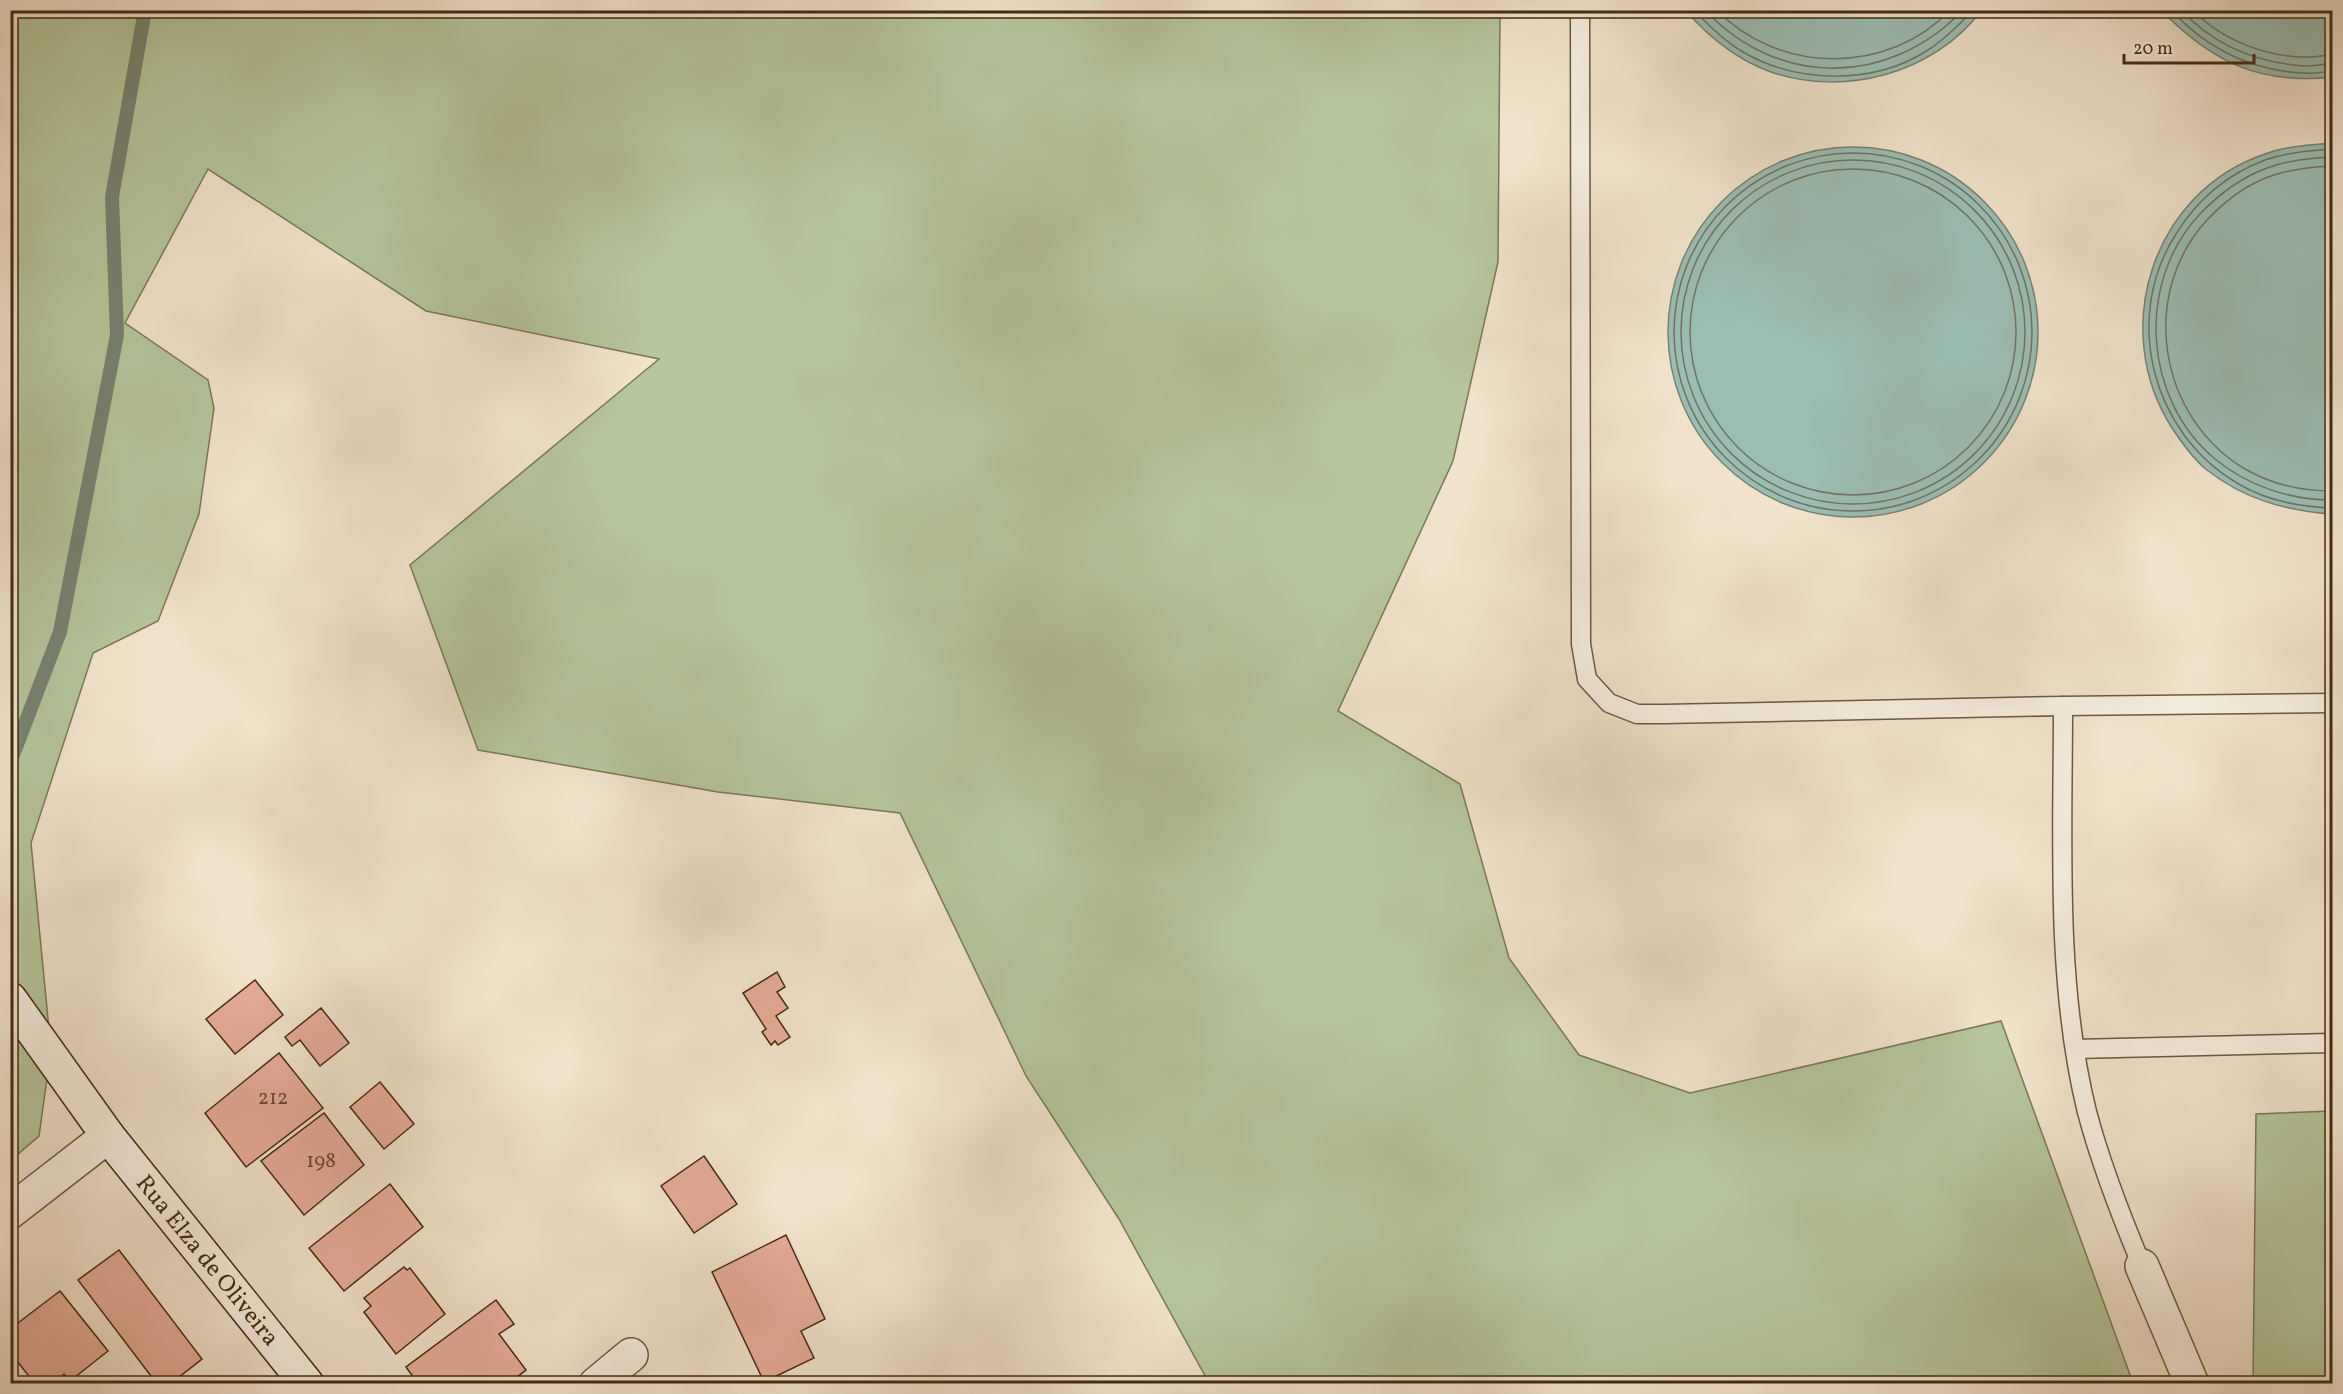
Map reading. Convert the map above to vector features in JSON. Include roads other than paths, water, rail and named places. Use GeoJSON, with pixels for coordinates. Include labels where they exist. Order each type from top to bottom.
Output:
{"type":"FeatureCollection","features":[{"type":"Feature","properties":{"kind":"street","name":"Rua Elza de Oliveira"},"geometry":{"type":"LineString","coordinates":[[10,999],[108,1136],[307,1383]]}},
{"type":"Feature","properties":{"kind":"street"},"geometry":{"type":"LineString","coordinates":[[10,1212],[108,1136]]}},
{"type":"Feature","properties":{"kind":"street"},"geometry":{"type":"LineString","coordinates":[[2142,1266],[2192,1383]]}},
{"type":"Feature","properties":{"kind":"street"},"geometry":{"type":"LineString","coordinates":[[596,1383],[631,1355]]}},
{"type":"Feature","properties":{"kind":"lane"},"geometry":{"type":"LineString","coordinates":[[1580,10],[1581,633],[1587,679],[1609,704],[1637,714],[2332,703]]}},
{"type":"Feature","properties":{"kind":"lane"},"geometry":{"type":"LineString","coordinates":[[2063,706],[2063,899],[2075,1049],[2087,1111],[2100,1157],[2142,1266]]}},
{"type":"Feature","properties":{"kind":"lane"},"geometry":{"type":"LineString","coordinates":[[2075,1049],[2332,1043]]}},
{"type":"Feature","properties":{"kind":"water"},"geometry":{"type":"Polygon","coordinates":[[[1686,11],[1981,11],[1961,33],[1938,51],[1913,65],[1857,80],[1828,82],[1799,79],[1771,72],[1747,61],[1714,39],[1686,11]]]}},
{"type":"Feature","properties":{"kind":"water"},"geometry":{"type":"Polygon","coordinates":[[[2162,11],[2332,11],[2332,77],[2306,79],[2282,77],[2239,66],[2200,44],[2162,11]]]}},
{"type":"Feature","properties":{"kind":"water"},"geometry":{"type":"Polygon","coordinates":[[[2332,143],[2332,514],[2329,514],[2296,510],[2250,496],[2221,480],[2192,456],[2172,428],[2153,390],[2144,349],[2144,308],[2152,268],[2169,232],[2194,199],[2226,173],[2265,154],[2306,145],[2332,143]]]}},
{"type":"Feature","properties":{"kind":"water"},"geometry":{"type":"Polygon","coordinates":[[[1853,147],[1889,150],[1924,161],[1956,178],[1984,201],[2007,229],[2024,261],[2035,296],[2038,332],[2035,368],[2024,403],[2007,435],[1984,463],[1956,486],[1924,503],[1889,514],[1853,517],[1817,514],[1782,503],[1750,486],[1722,463],[1699,435],[1682,403],[1671,368],[1668,332],[1671,296],[1682,261],[1699,229],[1722,201],[1750,178],[1782,161],[1817,150],[1853,147]]]}},
{"type":"Feature","properties":{"kind":"waterway"},"geometry":{"type":"LineString","coordinates":[[10,763],[60,632],[117,335],[112,197],[145,10]]}}]}
